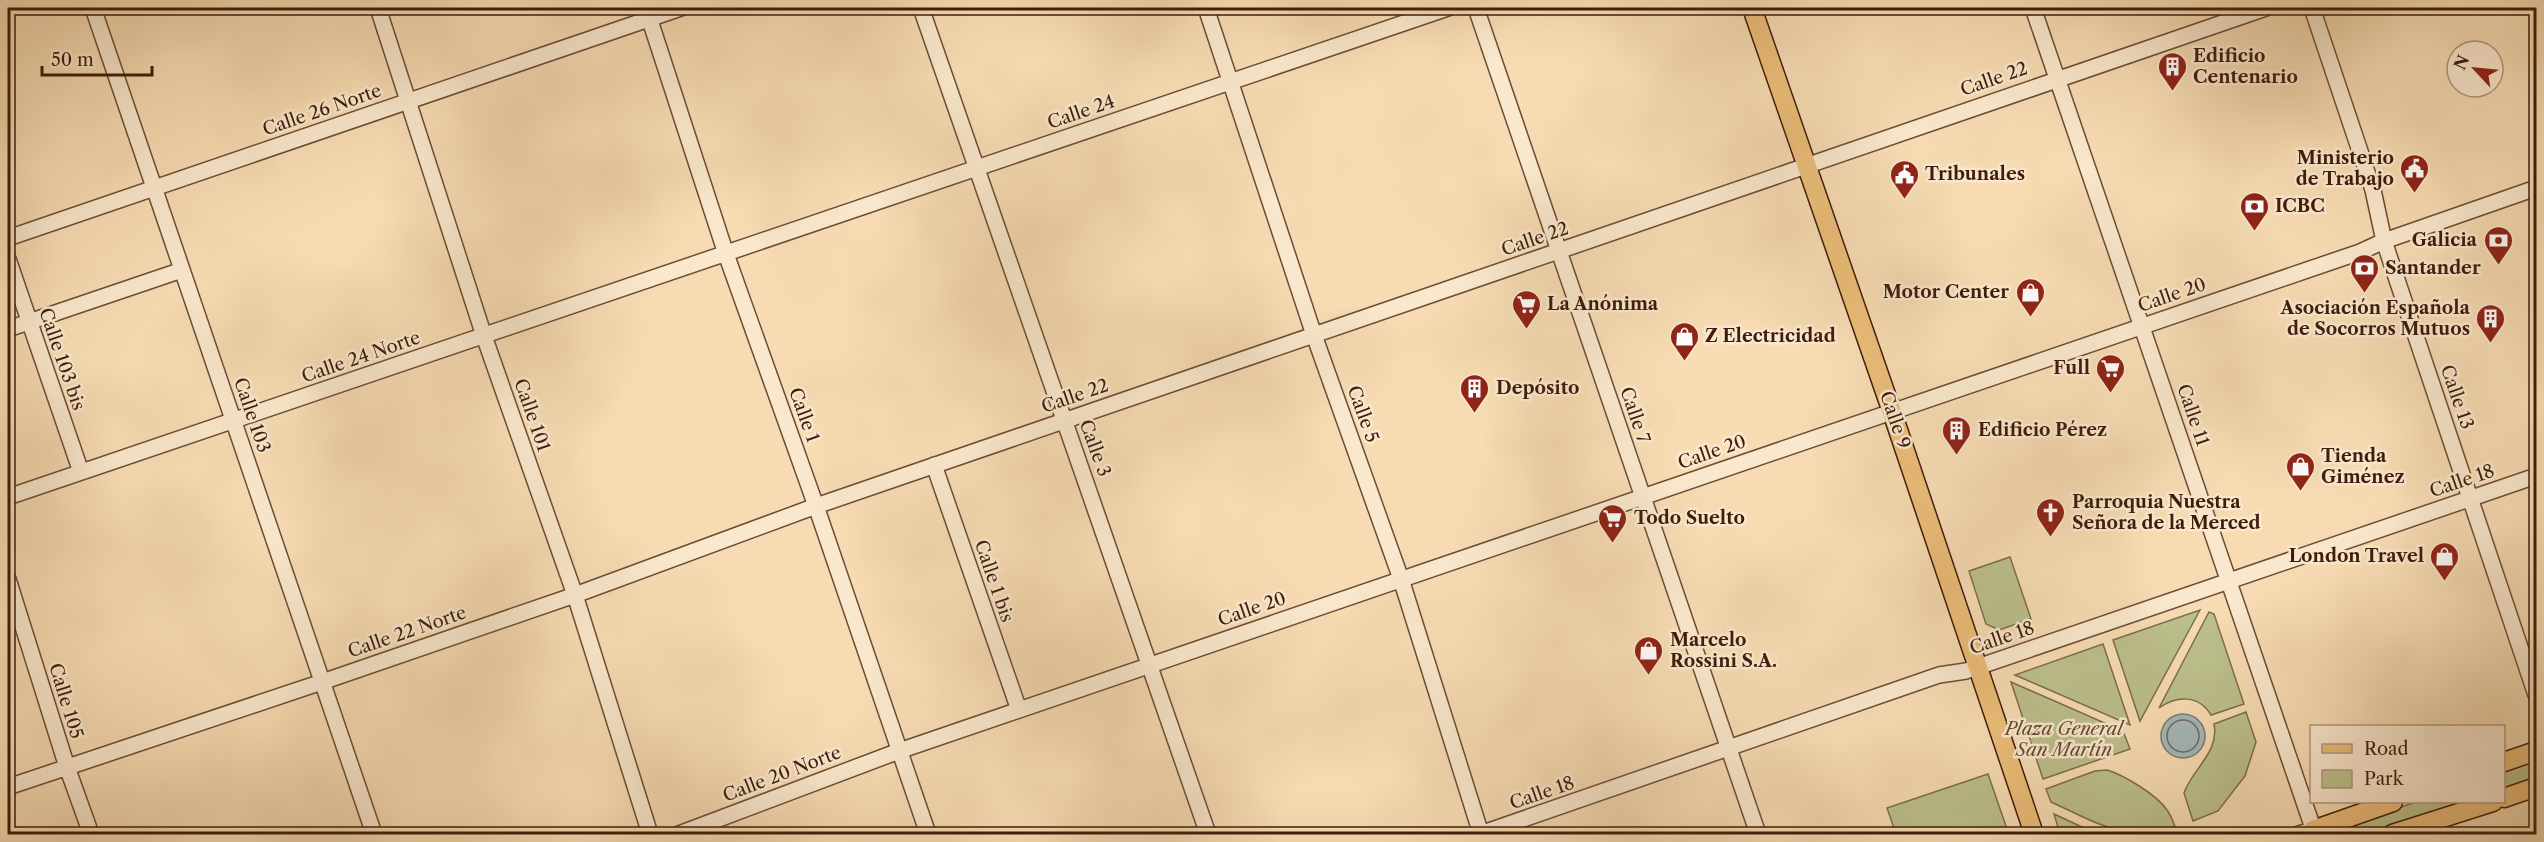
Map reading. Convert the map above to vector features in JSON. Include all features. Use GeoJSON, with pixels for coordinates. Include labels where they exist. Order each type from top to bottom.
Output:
{"type":"FeatureCollection","features":[{"type":"Feature","properties":{"kind":"main road","name":"Calle 9"},"geometry":{"type":"LineString","coordinates":[[1752,8],[1892,412],[2034,834]]}},
{"type":"Feature","properties":{"kind":"main road"},"geometry":{"type":"LineString","coordinates":[[2505,762],[2536,751]]}},
{"type":"Feature","properties":{"kind":"main road"},"geometry":{"type":"LineString","coordinates":[[2505,798],[2536,787]]}},
{"type":"Feature","properties":{"kind":"main road"},"geometry":{"type":"LineString","coordinates":[[2309,833],[2388,803]]}},
{"type":"Feature","properties":{"kind":"main road"},"geometry":{"type":"LineString","coordinates":[[2392,834],[2487,803]]}},
{"type":"Feature","properties":{"kind":"street","name":"Calle 103"},"geometry":{"type":"LineString","coordinates":[[93,8],[374,834]]}},
{"type":"Feature","properties":{"kind":"street","name":"Calle 101"},"geometry":{"type":"LineString","coordinates":[[378,8],[484,336],[575,595],[650,834]]}},
{"type":"Feature","properties":{"kind":"street","name":"Calle 26 Norte"},"geometry":{"type":"LineString","coordinates":[[8,238],[409,100],[648,13],[681,8]]}},
{"type":"Feature","properties":{"kind":"street","name":"Calle 3"},"geometry":{"type":"LineString","coordinates":[[921,8],[1151,664],[1208,834]]}},
{"type":"Feature","properties":{"kind":"street","name":"Calle 5"},"geometry":{"type":"LineString","coordinates":[[1206,8],[1314,335],[1401,579],[1481,834]]}},
{"type":"Feature","properties":{"kind":"street","name":"Calle 24"},"geometry":{"type":"LineString","coordinates":[[726,254],[1448,8]]}},
{"type":"Feature","properties":{"kind":"street","name":"Calle 7"},"geometry":{"type":"LineString","coordinates":[[1476,8],[1758,834]]}},
{"type":"Feature","properties":{"kind":"street","name":"Calle 11"},"geometry":{"type":"LineString","coordinates":[[2034,8],[2229,582],[2309,833]]}},
{"type":"Feature","properties":{"kind":"street","name":"Calle 22"},"geometry":{"type":"LineString","coordinates":[[816,506],[1559,251],[1805,164],[2266,8]]}},
{"type":"Feature","properties":{"kind":"street","name":"Calle 13"},"geometry":{"type":"LineString","coordinates":[[2312,8],[2373,190],[2384,241],[2536,694]]}},
{"type":"Feature","properties":{"kind":"street","name":"Calle 1"},"geometry":{"type":"LineString","coordinates":[[648,13],[726,254],[816,506],[928,834]]}},
{"type":"Feature","properties":{"kind":"street","name":"Calle 20"},"geometry":{"type":"LineString","coordinates":[[899,751],[2360,252],[2384,241],[2536,188]]}},
{"type":"Feature","properties":{"kind":"street","name":"Calle 24 Norte"},"geometry":{"type":"LineString","coordinates":[[8,497],[726,254]]}},
{"type":"Feature","properties":{"kind":"street","name":"Calle 103 bis"},"geometry":{"type":"LineString","coordinates":[[8,259],[81,472]]}},
{"type":"Feature","properties":{"kind":"street"},"geometry":{"type":"LineString","coordinates":[[8,329],[182,270]]}},
{"type":"Feature","properties":{"kind":"street","name":"Calle 1 bis"},"geometry":{"type":"LineString","coordinates":[[934,465],[1018,710]]}},
{"type":"Feature","properties":{"kind":"street","name":"Calle 18"},"geometry":{"type":"LineString","coordinates":[[1481,834],[1939,675],[1977,668],[2536,476]]}},
{"type":"Feature","properties":{"kind":"street","name":"Calle 22 Norte"},"geometry":{"type":"LineString","coordinates":[[8,787],[575,595],[816,506]]}},
{"type":"Feature","properties":{"kind":"street","name":"Calle 105"},"geometry":{"type":"LineString","coordinates":[[8,579],[67,767],[91,834]]}},
{"type":"Feature","properties":{"kind":"street","name":"Calle 20 Norte"},"geometry":{"type":"LineString","coordinates":[[679,834],[899,751]]}},
{"type":"Feature","properties":{"kind":"green space"},"geometry":{"type":"Polygon","coordinates":[[[2010,557],[2031,619],[1999,630],[1986,624],[1969,571],[2010,557]]]}},
{"type":"Feature","properties":{"kind":"green space","name":"Plaza General San Martín"},"geometry":{"type":"Polygon","coordinates":[[[2200,610],[2140,721],[2113,640],[2200,610]]]}},
{"type":"Feature","properties":{"kind":"green space","name":"Plaza General San Martín"},"geometry":{"type":"Polygon","coordinates":[[[2209,612],[2214,614],[2244,704],[2211,715],[2200,704],[2187,699],[2173,701],[2159,708],[2209,612]]]}},
{"type":"Feature","properties":{"kind":"green space","name":"Plaza General San Martín"},"geometry":{"type":"Polygon","coordinates":[[[2103,644],[2130,725],[2015,675],[2103,644]]]}},
{"type":"Feature","properties":{"kind":"green space","name":"Plaza General San Martín"},"geometry":{"type":"Polygon","coordinates":[[[2011,682],[2123,731],[2130,749],[2043,779],[2011,682]]]}},
{"type":"Feature","properties":{"kind":"green space"},"geometry":{"type":"Polygon","coordinates":[[[2246,712],[2256,742],[2245,776],[2218,811],[2193,821],[2184,793],[2213,743],[2214,724],[2246,712]]]}},
{"type":"Feature","properties":{"kind":"green space"},"geometry":{"type":"Polygon","coordinates":[[[2529,763],[2536,763],[2536,778],[2505,790],[2505,772],[2529,763]]]}},
{"type":"Feature","properties":{"kind":"green space","name":"Plaza General San Martín"},"geometry":{"type":"Polygon","coordinates":[[[2107,770],[2131,781],[2156,798],[2172,818],[2175,827],[2157,831],[2125,831],[2097,823],[2051,802],[2046,789],[2095,771],[2107,770]]]}},
{"type":"Feature","properties":{"kind":"green space"},"geometry":{"type":"Polygon","coordinates":[[[1988,774],[2008,832],[2000,834],[1896,834],[1887,808],[1988,774]]]}},
{"type":"Feature","properties":{"kind":"green space"},"geometry":{"type":"Polygon","coordinates":[[[2413,803],[2466,803],[2372,834],[2340,834],[2340,830],[2346,825],[2413,803]]]}},
{"type":"Feature","properties":{"kind":"green space","name":"Plaza General San Martín"},"geometry":{"type":"Polygon","coordinates":[[[2054,814],[2097,834],[2060,834],[2054,814]]]}},
{"type":"Feature","properties":{"kind":"water"},"geometry":{"type":"Polygon","coordinates":[[[2183,714],[2198,721],[2205,736],[2198,751],[2183,758],[2168,751],[2161,736],[2168,721],[2183,714]]]}},
{"type":"Feature","properties":{"kind":"place","name":"Edificio Centenario"},"geometry":{"type":"Point","coordinates":[2172,92]}},
{"type":"Feature","properties":{"kind":"place","name":"Ministerio de Trabajo"},"geometry":{"type":"Point","coordinates":[2415,194]}},
{"type":"Feature","properties":{"kind":"place","name":"Tribunales"},"geometry":{"type":"Point","coordinates":[1904,200]}},
{"type":"Feature","properties":{"kind":"place","name":"ICBC"},"geometry":{"type":"Point","coordinates":[2254,232]}},
{"type":"Feature","properties":{"kind":"place","name":"Galicia"},"geometry":{"type":"Point","coordinates":[2498,266]}},
{"type":"Feature","properties":{"kind":"place","name":"Santander"},"geometry":{"type":"Point","coordinates":[2364,294]}},
{"type":"Feature","properties":{"kind":"place","name":"Motor Center"},"geometry":{"type":"Point","coordinates":[2030,318]}},
{"type":"Feature","properties":{"kind":"place","name":"La Anónima"},"geometry":{"type":"Point","coordinates":[1526,330]}},
{"type":"Feature","properties":{"kind":"place","name":"Asociación Española de Socorros Mutuos"},"geometry":{"type":"Point","coordinates":[2491,344]}},
{"type":"Feature","properties":{"kind":"place","name":"Z Electricidad"},"geometry":{"type":"Point","coordinates":[1684,362]}},
{"type":"Feature","properties":{"kind":"place","name":"Full"},"geometry":{"type":"Point","coordinates":[2111,394]}},
{"type":"Feature","properties":{"kind":"place","name":"Depósito"},"geometry":{"type":"Point","coordinates":[1475,414]}},
{"type":"Feature","properties":{"kind":"place","name":"Edificio Pérez"},"geometry":{"type":"Point","coordinates":[1957,456]}},
{"type":"Feature","properties":{"kind":"place","name":"Tienda Giménez"},"geometry":{"type":"Point","coordinates":[2300,492]}},
{"type":"Feature","properties":{"kind":"place","name":"Parroquia Nuestra Señora de la Merced"},"geometry":{"type":"Point","coordinates":[2051,538]}},
{"type":"Feature","properties":{"kind":"place","name":"Todo Suelto"},"geometry":{"type":"Point","coordinates":[1613,544]}},
{"type":"Feature","properties":{"kind":"place","name":"London Travel"},"geometry":{"type":"Point","coordinates":[2445,582]}},
{"type":"Feature","properties":{"kind":"place","name":"Marcelo Rossini S.A."},"geometry":{"type":"Point","coordinates":[1649,676]}}]}
